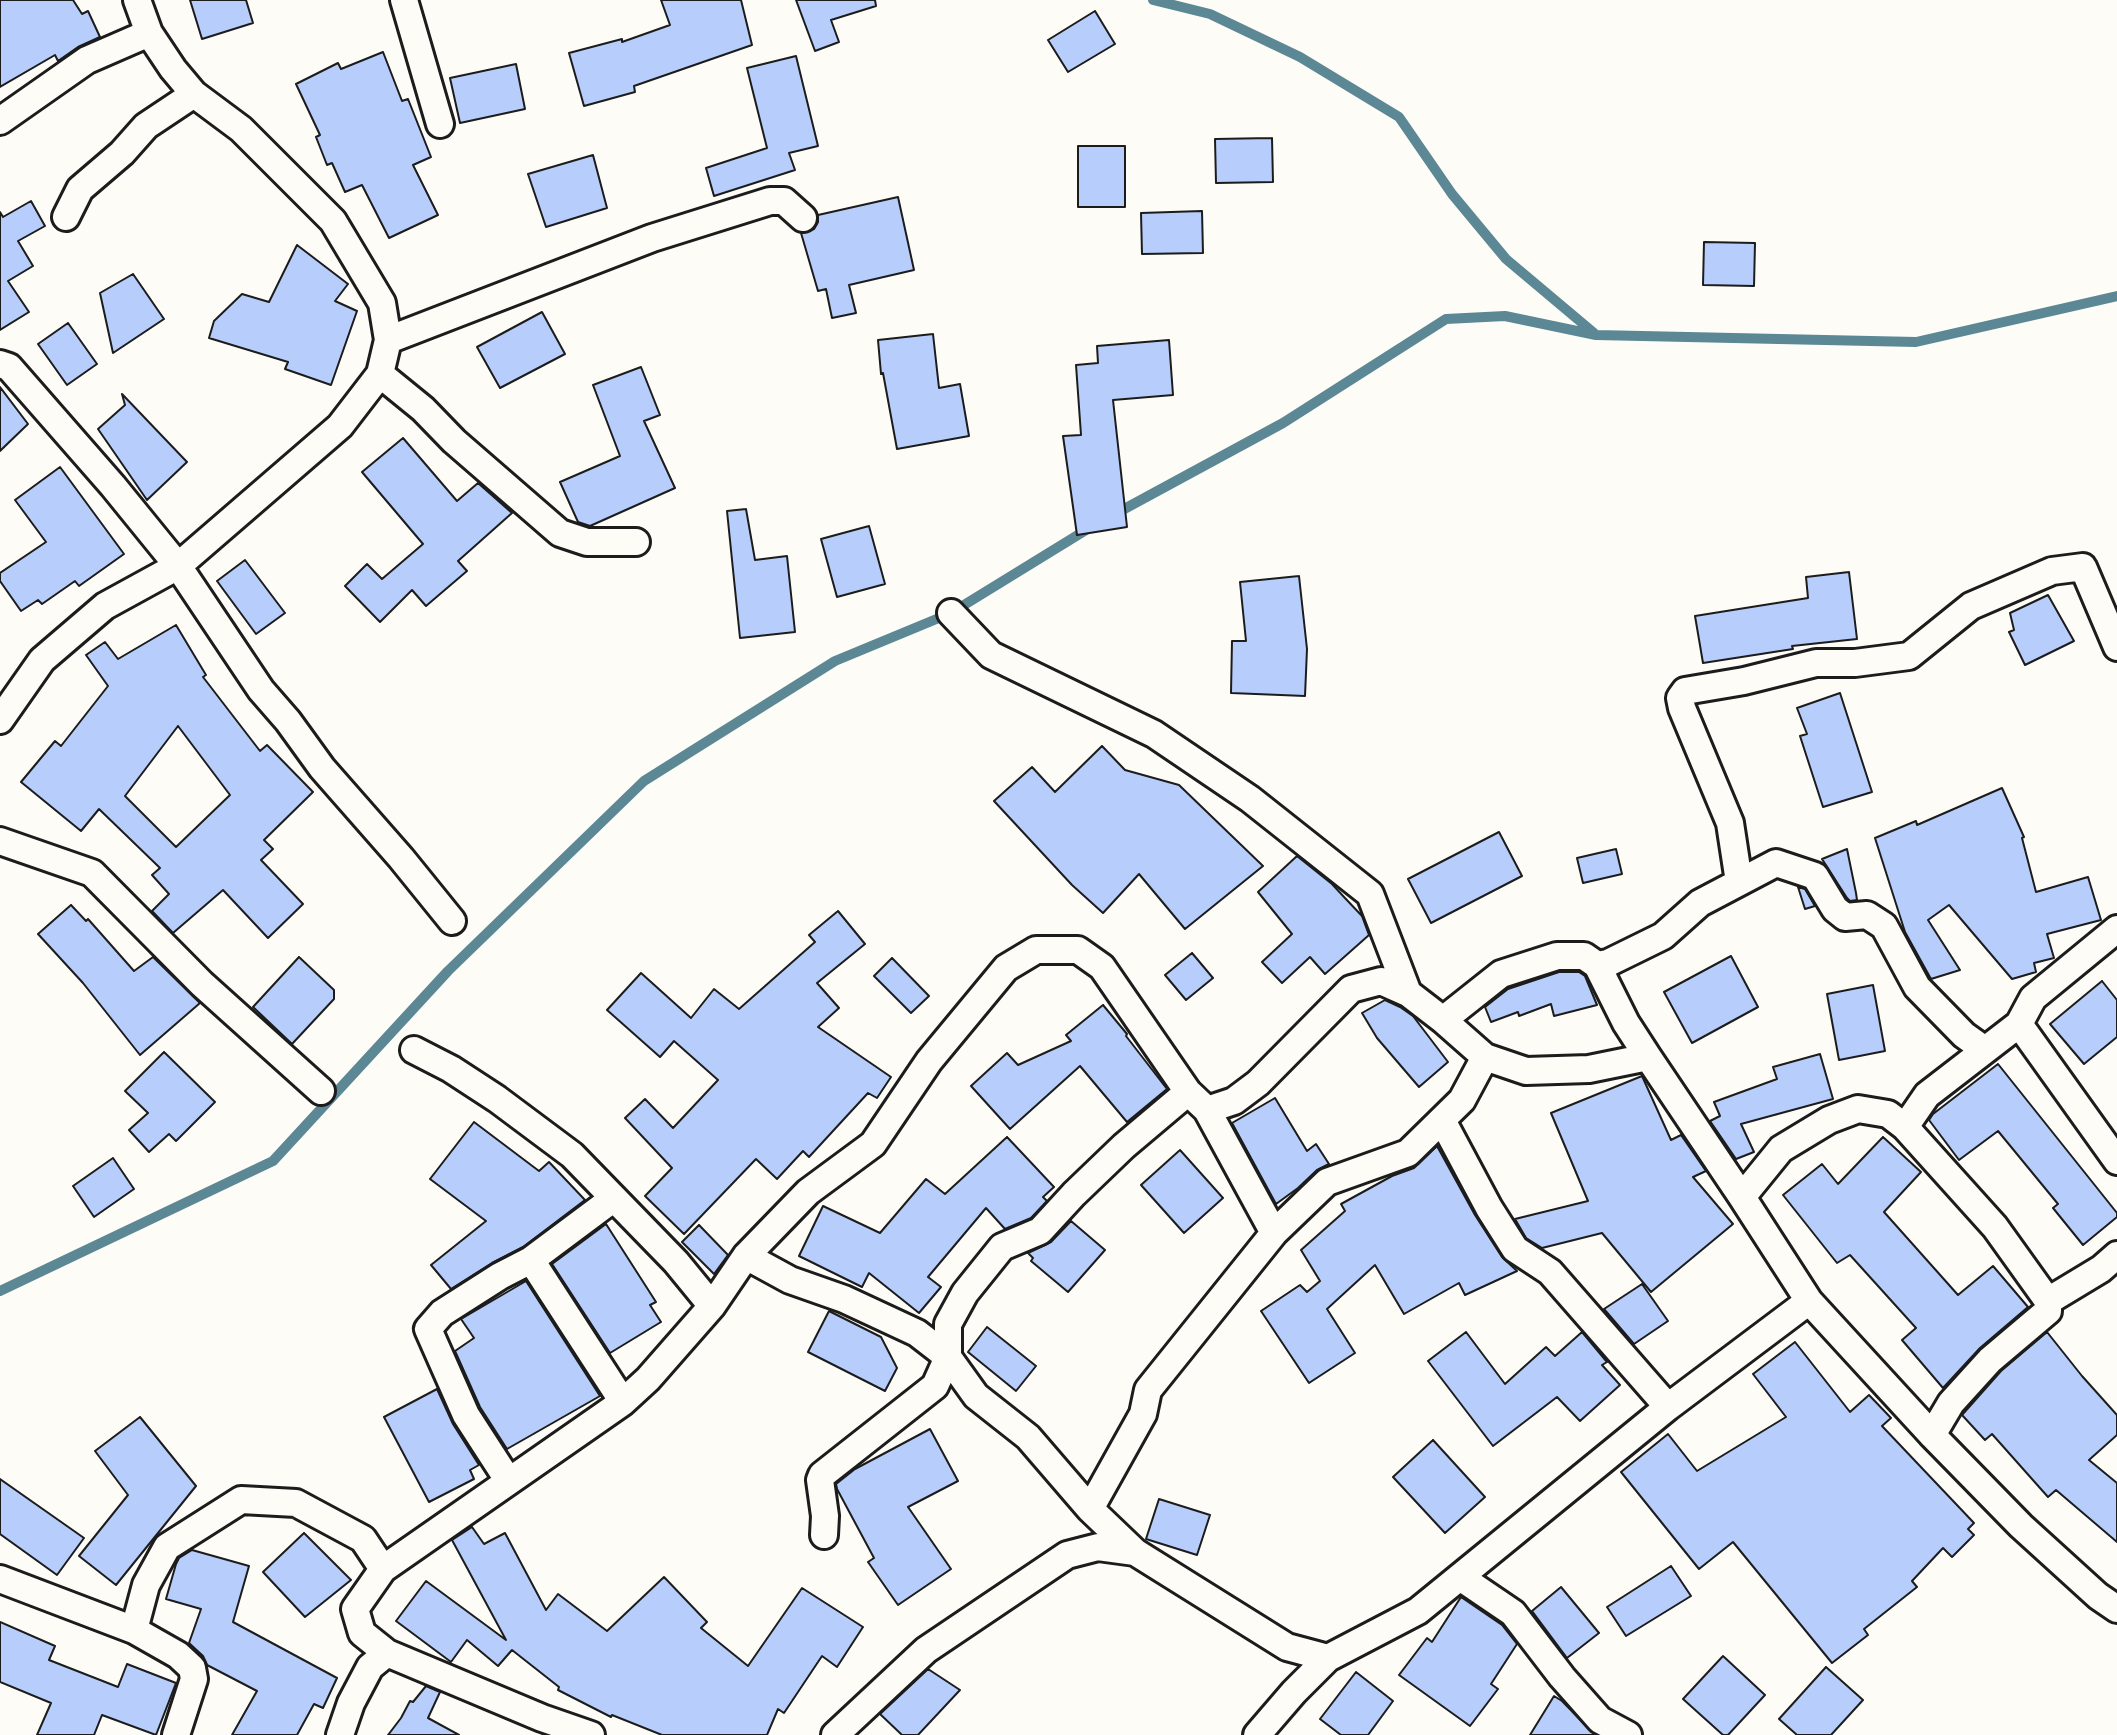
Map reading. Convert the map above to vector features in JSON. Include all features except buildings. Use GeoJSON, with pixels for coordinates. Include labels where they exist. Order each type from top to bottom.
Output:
{"type":"FeatureCollection","features":[{"type":"Feature","properties":{"kind":"street"},"geometry":{"type":"LineString","coordinates":[[0,720],[42,660],[105,606],[178,566],[340,426],[380,373],[388,340],[382,303],[333,221],[241,129],[194,94],[149,33],[137,0]]}},
{"type":"Feature","properties":{"kind":"street"},"geometry":{"type":"LineString","coordinates":[[404,0],[440,124]]}},
{"type":"Feature","properties":{"kind":"street"},"geometry":{"type":"LineString","coordinates":[[0,121],[87,60],[149,33]]}},
{"type":"Feature","properties":{"kind":"street"},"geometry":{"type":"LineString","coordinates":[[66,217],[80,189],[122,153],[146,126],[194,94]]}},
{"type":"Feature","properties":{"kind":"street"},"geometry":{"type":"LineString","coordinates":[[388,340],[652,238],[770,201],[783,201],[803,218]]}},
{"type":"Feature","properties":{"kind":"street"},"geometry":{"type":"LineString","coordinates":[[0,364],[9,367],[178,566],[261,690],[288,720],[322,768],[452,921]]}},
{"type":"Feature","properties":{"kind":"street"},"geometry":{"type":"LineString","coordinates":[[380,373],[560,533],[587,542],[636,542]]}},
{"type":"Feature","properties":{"kind":"street"},"geometry":{"type":"LineString","coordinates":[[1739,881],[1730,823],[1682,708],[1680,698],[1685,691],[1744,681],[1816,663],[1855,663],[1909,656],[1971,606],[2052,571],[2083,567],[2117,647]]}},
{"type":"Feature","properties":{"kind":"street"},"geometry":{"type":"LineString","coordinates":[[951,613],[990,655],[1165,741],[1250,799],[1370,894],[1408,993]]}},
{"type":"Feature","properties":{"kind":"street"},"geometry":{"type":"LineString","coordinates":[[0,841],[92,873],[202,984],[321,1091]]}},
{"type":"Feature","properties":{"kind":"street"},"geometry":{"type":"LineString","coordinates":[[1597,965],[1608,963],[1662,936],[1700,903],[1776,863],[1815,876],[1835,909],[1845,917],[1867,915],[1884,926],[1917,987],[1964,1035],[1985,1050]]}},
{"type":"Feature","properties":{"kind":"street"},"geometry":{"type":"LineString","coordinates":[[1905,1127],[1927,1095],[2019,1024],[2033,998],[2117,929]]}},
{"type":"Feature","properties":{"kind":"street"},"geometry":{"type":"LineString","coordinates":[[592,1735],[542,1718],[387,1653],[362,1633],[355,1609],[383,1569],[623,1402],[648,1379],[712,1306],[746,1255],[808,1192],[873,1144],[929,1061],[1006,968],[1036,950],[1078,950],[1102,967],[1198,1101],[1274,1233]]}},
{"type":"Feature","properties":{"kind":"street"},"geometry":{"type":"LineString","coordinates":[[1443,1020],[1501,974],[1557,956],[1584,956],[1597,965],[1626,1023],[1809,1301],[1932,1435],[2021,1525],[2098,1596],[2117,1609]]}},
{"type":"Feature","properties":{"kind":"street"},"geometry":{"type":"LineString","coordinates":[[824,1535],[825,1516],[820,1480],[822,1475],[935,1386],[948,1357],[948,1324],[965,1293],[1002,1247],[1040,1231],[1124,1146],[1198,1101],[1234,1101],[1258,1083],[1351,989],[1381,981],[1408,993],[1485,1057],[1526,1071],[1589,1069],[1648,1057]]}},
{"type":"Feature","properties":{"kind":"street"},"geometry":{"type":"LineString","coordinates":[[2019,1024],[2115,1153]]}},
{"type":"Feature","properties":{"kind":"street"},"geometry":{"type":"LineString","coordinates":[[414,1050],[451,1069],[497,1099],[572,1155],[676,1262],[712,1306]]}},
{"type":"Feature","properties":{"kind":"street"},"geometry":{"type":"LineString","coordinates":[[1090,1509],[1143,1415],[1148,1390],[1274,1233],[1327,1182],[1408,1153],[1462,1100],[1485,1057]]}},
{"type":"Feature","properties":{"kind":"street"},"geometry":{"type":"LineString","coordinates":[[1742,1197],[1781,1149],[1829,1120],[1858,1109],[1888,1114],[1905,1127],[1995,1227],[2048,1301],[2048,1311],[1990,1360],[1951,1403],[1932,1435]]}},
{"type":"Feature","properties":{"kind":"street"},"geometry":{"type":"LineString","coordinates":[[1442,1120],[1489,1208],[1515,1249],[1550,1272],[1668,1407]]}},
{"type":"Feature","properties":{"kind":"street"},"geometry":{"type":"LineString","coordinates":[[508,1480],[466,1415],[428,1329],[442,1312],[531,1260],[614,1198]]}},
{"type":"Feature","properties":{"kind":"street"},"geometry":{"type":"LineString","coordinates":[[746,1255],[790,1280],[844,1299],[917,1334],[948,1357],[976,1396],[1028,1437],[1090,1509],[1135,1552],[1287,1647],[1328,1658]]}},
{"type":"Feature","properties":{"kind":"street"},"geometry":{"type":"LineString","coordinates":[[531,1260],[623,1402]]}},
{"type":"Feature","properties":{"kind":"street"},"geometry":{"type":"LineString","coordinates":[[2048,1301],[2112,1270]]}},
{"type":"Feature","properties":{"kind":"street"},"geometry":{"type":"LineString","coordinates":[[1257,1735],[1328,1658],[1418,1611],[1668,1407],[1809,1301]]}},
{"type":"Feature","properties":{"kind":"street"},"geometry":{"type":"LineString","coordinates":[[134,1630],[146,1585],[167,1548],[241,1500],[296,1503],[363,1539],[383,1569]]}},
{"type":"Feature","properties":{"kind":"street"},"geometry":{"type":"LineString","coordinates":[[835,1735],[926,1650],[1067,1555],[1098,1547],[1135,1552]]}},
{"type":"Feature","properties":{"kind":"street"},"geometry":{"type":"LineString","coordinates":[[1460,1577],[1513,1613],[1562,1677],[1600,1720],[1628,1735]]}},
{"type":"Feature","properties":{"kind":"street"},"geometry":{"type":"LineString","coordinates":[[0,1579],[134,1630],[178,1656],[192,1668],[194,1679],[176,1735]]}},
{"type":"Feature","properties":{"kind":"street"},"geometry":{"type":"LineString","coordinates":[[340,1735],[351,1703],[370,1667],[387,1653]]}},
{"type":"Feature","properties":{"kind":"waterway"},"geometry":{"type":"LineString","coordinates":[[1153,0],[1210,14],[1300,57],[1399,117],[1452,194],[1506,259],[1594,333]]}},
{"type":"Feature","properties":{"kind":"waterway"},"geometry":{"type":"LineString","coordinates":[[1115,514],[1283,423],[1446,319],[1505,316],[1596,335],[1916,342],[2117,296]]}},
{"type":"Feature","properties":{"kind":"waterway"},"geometry":{"type":"LineString","coordinates":[[0,1291],[273,1161],[448,971],[644,781],[835,661],[951,613],[1086,530]]}}]}
